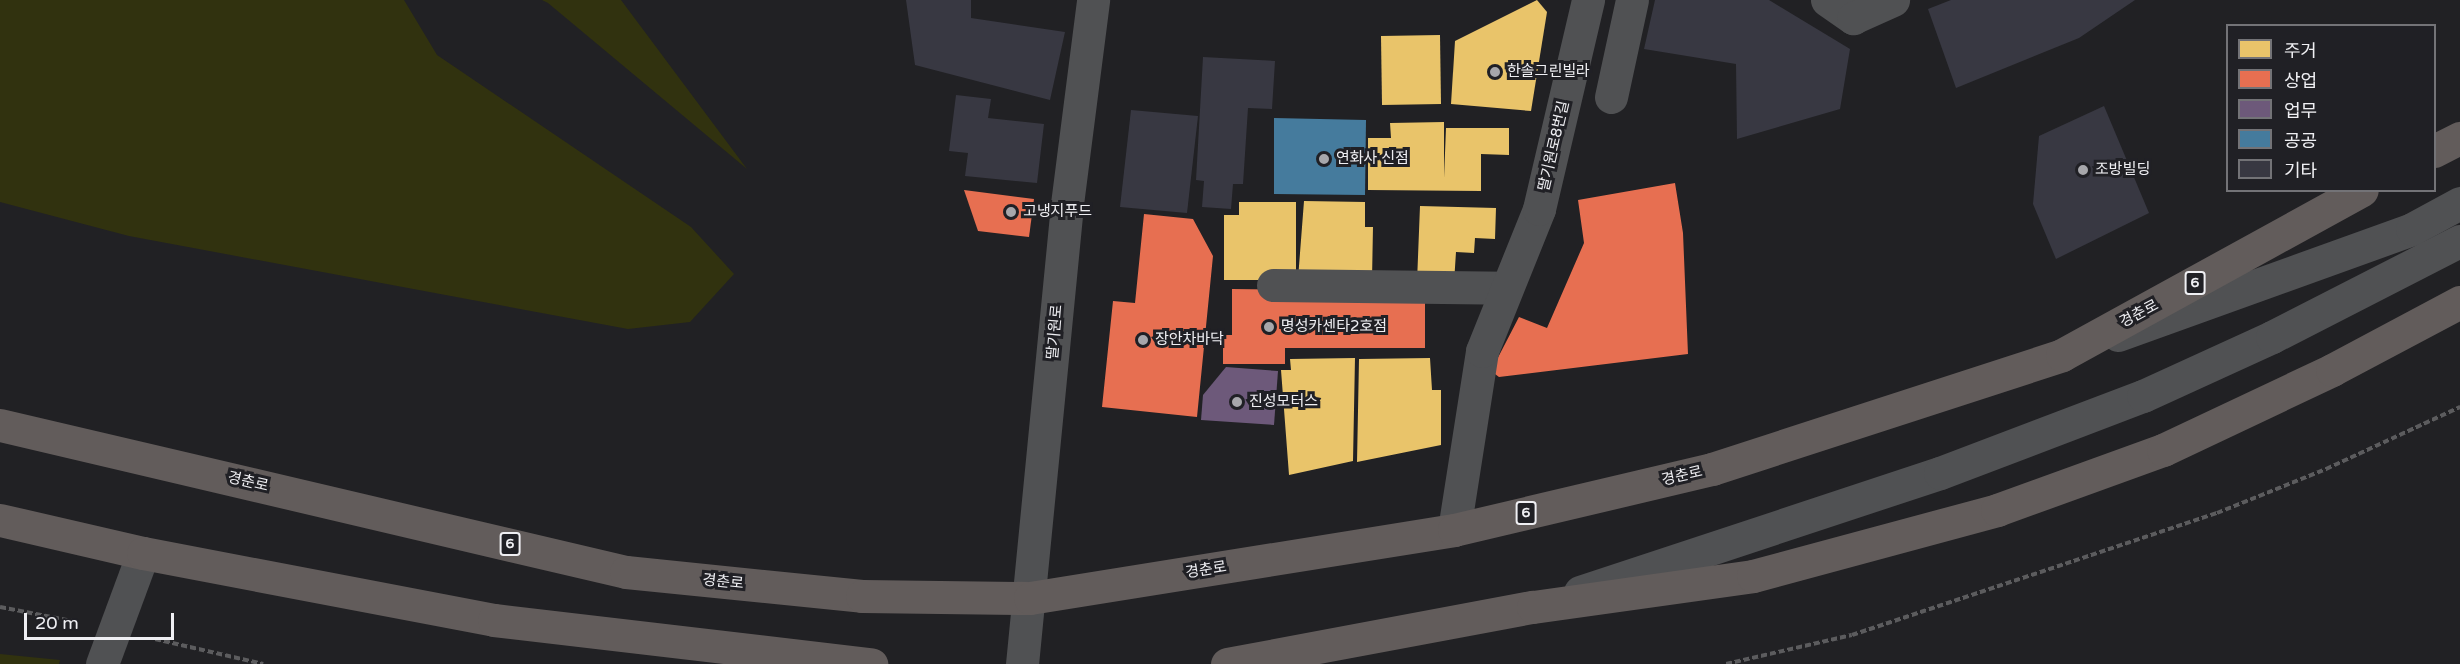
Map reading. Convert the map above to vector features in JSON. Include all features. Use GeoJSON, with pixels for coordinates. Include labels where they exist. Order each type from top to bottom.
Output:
{"type":"FeatureCollection","features":[{"type":"Feature","properties":{"kind":"main road"},"geometry":{"type":"LineString","coordinates":[[2436,150],[2460,138]]}},
{"type":"Feature","properties":{"kind":"main road","name":"경춘로"},"geometry":{"type":"LineString","coordinates":[[0,425],[626,572],[862,596],[1030,598],[1454,530],[1712,469],[2062,355],[2358,192]]}},
{"type":"Feature","properties":{"kind":"main road"},"geometry":{"type":"LineString","coordinates":[[1227,664],[1533,608],[1753,576],[1997,510],[2163,450],[2332,370],[2460,302]]}},
{"type":"Feature","properties":{"kind":"main road"},"geometry":{"type":"LineString","coordinates":[[0,520],[143,553],[494,620],[759,658],[871,664]]}},
{"type":"Feature","properties":{"kind":"street","name":"딸기원로"},"geometry":{"type":"LineString","coordinates":[[1022,664],[1067,204],[1093,0]]}},
{"type":"Feature","properties":{"kind":"street","name":"딸기원로8번길"},"geometry":{"type":"LineString","coordinates":[[1454,530],[1482,351],[1539,209],[1588,0]]}},
{"type":"Feature","properties":{"kind":"street"},"geometry":{"type":"LineString","coordinates":[[1611,97],[1632,0]]}},
{"type":"Feature","properties":{"kind":"street"},"geometry":{"type":"LineString","coordinates":[[1827,0],[1853,18],[1893,0]]}},
{"type":"Feature","properties":{"kind":"street"},"geometry":{"type":"LineString","coordinates":[[2062,355],[2412,229],[2460,203]]}},
{"type":"Feature","properties":{"kind":"street"},"geometry":{"type":"LineString","coordinates":[[1533,608],[1940,472],[2143,396],[2272,337],[2460,241]]}},
{"type":"Feature","properties":{"kind":"street"},"geometry":{"type":"LineString","coordinates":[[1273,285],[1506,288]]}},
{"type":"Feature","properties":{"kind":"street"},"geometry":{"type":"LineString","coordinates":[[102,664],[143,553]]}},
{"type":"Feature","properties":{"kind":"path"},"geometry":{"type":"LineString","coordinates":[[1726,664],[1852,634],[2217,513],[2326,469],[2460,407]]}},
{"type":"Feature","properties":{"kind":"shaded area"},"geometry":{"type":"Polygon","coordinates":[[[0,0],[404,0],[437,55],[691,227],[734,274],[690,322],[628,329],[129,236],[0,202],[0,0]]]}},
{"type":"Feature","properties":{"kind":"shaded area"},"geometry":{"type":"Polygon","coordinates":[[[542,0],[621,0],[747,169],[548,3],[542,0]]]}},
{"type":"Feature","properties":{"kind":"shaded area"},"geometry":{"type":"Polygon","coordinates":[[[0,654],[60,660],[59,664],[0,664],[0,654]]]}},
{"type":"Feature","properties":{"kind":"building: 주거","name":"한솔그린빌라"},"geometry":{"type":"Polygon","coordinates":[[[1537,0],[1547,12],[1531,111],[1451,104],[1455,41],[1537,0]]]}},
{"type":"Feature","properties":{"kind":"building: 주거"},"geometry":{"type":"Polygon","coordinates":[[[1440,35],[1441,104],[1382,105],[1381,36],[1440,35]]]}},
{"type":"Feature","properties":{"kind":"building: 주거"},"geometry":{"type":"Polygon","coordinates":[[[1444,122],[1444,178],[1446,128],[1509,128],[1509,155],[1481,154],[1481,191],[1368,190],[1368,138],[1391,138],[1390,123],[1444,122]]]}},
{"type":"Feature","properties":{"kind":"building: 주거"},"geometry":{"type":"Polygon","coordinates":[[[1304,201],[1365,202],[1365,227],[1373,227],[1372,280],[1298,279],[1304,201]]]}},
{"type":"Feature","properties":{"kind":"building: 주거"},"geometry":{"type":"Polygon","coordinates":[[[1239,202],[1296,202],[1296,273],[1264,280],[1224,280],[1224,215],[1239,215],[1239,202]]]}},
{"type":"Feature","properties":{"kind":"building: 주거"},"geometry":{"type":"Polygon","coordinates":[[[1420,206],[1496,208],[1495,239],[1475,238],[1474,253],[1456,252],[1454,283],[1417,282],[1420,206]]]}},
{"type":"Feature","properties":{"kind":"building: 주거"},"geometry":{"type":"Polygon","coordinates":[[[1355,358],[1353,461],[1289,475],[1281,370],[1291,370],[1290,359],[1355,358]]]}},
{"type":"Feature","properties":{"kind":"building: 주거"},"geometry":{"type":"Polygon","coordinates":[[[1430,358],[1432,390],[1441,390],[1441,445],[1357,462],[1359,359],[1430,358]]]}},
{"type":"Feature","properties":{"kind":"building: 상업"},"geometry":{"type":"Polygon","coordinates":[[[1675,183],[1683,233],[1688,354],[1499,377],[1491,371],[1519,317],[1547,328],[1584,243],[1578,200],[1675,183]]]}},
{"type":"Feature","properties":{"kind":"building: 상업"},"geometry":{"type":"Polygon","coordinates":[[[964,190],[1034,199],[1029,237],[978,231],[964,190]]]}},
{"type":"Feature","properties":{"kind":"building: 상업"},"geometry":{"type":"Polygon","coordinates":[[[1144,214],[1193,219],[1213,256],[1197,417],[1102,407],[1113,301],[1135,303],[1144,214]]]}},
{"type":"Feature","properties":{"kind":"building: 상업"},"geometry":{"type":"Polygon","coordinates":[[[1232,289],[1425,291],[1425,348],[1285,348],[1285,364],[1223,364],[1223,335],[1232,335],[1232,289]]]}},
{"type":"Feature","properties":{"kind":"building: 업무"},"geometry":{"type":"Polygon","coordinates":[[[1226,367],[1278,371],[1274,425],[1201,420],[1203,395],[1226,367]]]}},
{"type":"Feature","properties":{"kind":"building: 공공"},"geometry":{"type":"Polygon","coordinates":[[[1274,118],[1366,120],[1365,195],[1274,194],[1274,118]]]}},
{"type":"Feature","properties":{"kind":"building: 기타"},"geometry":{"type":"Polygon","coordinates":[[[906,0],[971,0],[971,18],[1065,32],[1050,100],[915,65],[906,0]]]}},
{"type":"Feature","properties":{"kind":"building: 기타"},"geometry":{"type":"Polygon","coordinates":[[[1655,0],[1769,0],[1850,49],[1840,109],[1737,139],[1736,64],[1644,49],[1655,0]]]}},
{"type":"Feature","properties":{"kind":"building: 기타"},"geometry":{"type":"Polygon","coordinates":[[[1951,0],[2135,0],[2079,38],[1956,88],[1928,9],[1951,0]]]}},
{"type":"Feature","properties":{"kind":"building: 기타"},"geometry":{"type":"Polygon","coordinates":[[[1203,57],[1275,61],[1272,109],[1248,108],[1243,184],[1233,184],[1231,209],[1202,207],[1204,181],[1196,180],[1203,57]]]}},
{"type":"Feature","properties":{"kind":"building: 기타"},"geometry":{"type":"Polygon","coordinates":[[[956,95],[991,99],[988,118],[1044,124],[1037,183],[965,176],[968,153],[949,151],[956,95]]]}},
{"type":"Feature","properties":{"kind":"building: 기타","name":"조방빌딩"},"geometry":{"type":"Polygon","coordinates":[[[2104,106],[2149,213],[2056,259],[2033,204],[2039,136],[2104,106]]]}},
{"type":"Feature","properties":{"kind":"building: 기타"},"geometry":{"type":"Polygon","coordinates":[[[1131,110],[1198,116],[1187,213],[1120,207],[1131,110]]]}},
{"type":"Feature","properties":{"kind":"place","name":"한솔그린빌라"},"geometry":{"type":"Point","coordinates":[1495,72]}},
{"type":"Feature","properties":{"kind":"place","name":"연화사 신점"},"geometry":{"type":"Point","coordinates":[1324,159]}},
{"type":"Feature","properties":{"kind":"place","name":"조방빌딩"},"geometry":{"type":"Point","coordinates":[2083,170]}},
{"type":"Feature","properties":{"kind":"place","name":"고냉지푸드"},"geometry":{"type":"Point","coordinates":[1011,212]}},
{"type":"Feature","properties":{"kind":"place","name":"명성카센타2호점"},"geometry":{"type":"Point","coordinates":[1269,327]}},
{"type":"Feature","properties":{"kind":"place","name":"장안차바닥"},"geometry":{"type":"Point","coordinates":[1143,340]}},
{"type":"Feature","properties":{"kind":"place","name":"진성모터스"},"geometry":{"type":"Point","coordinates":[1237,402]}}]}
